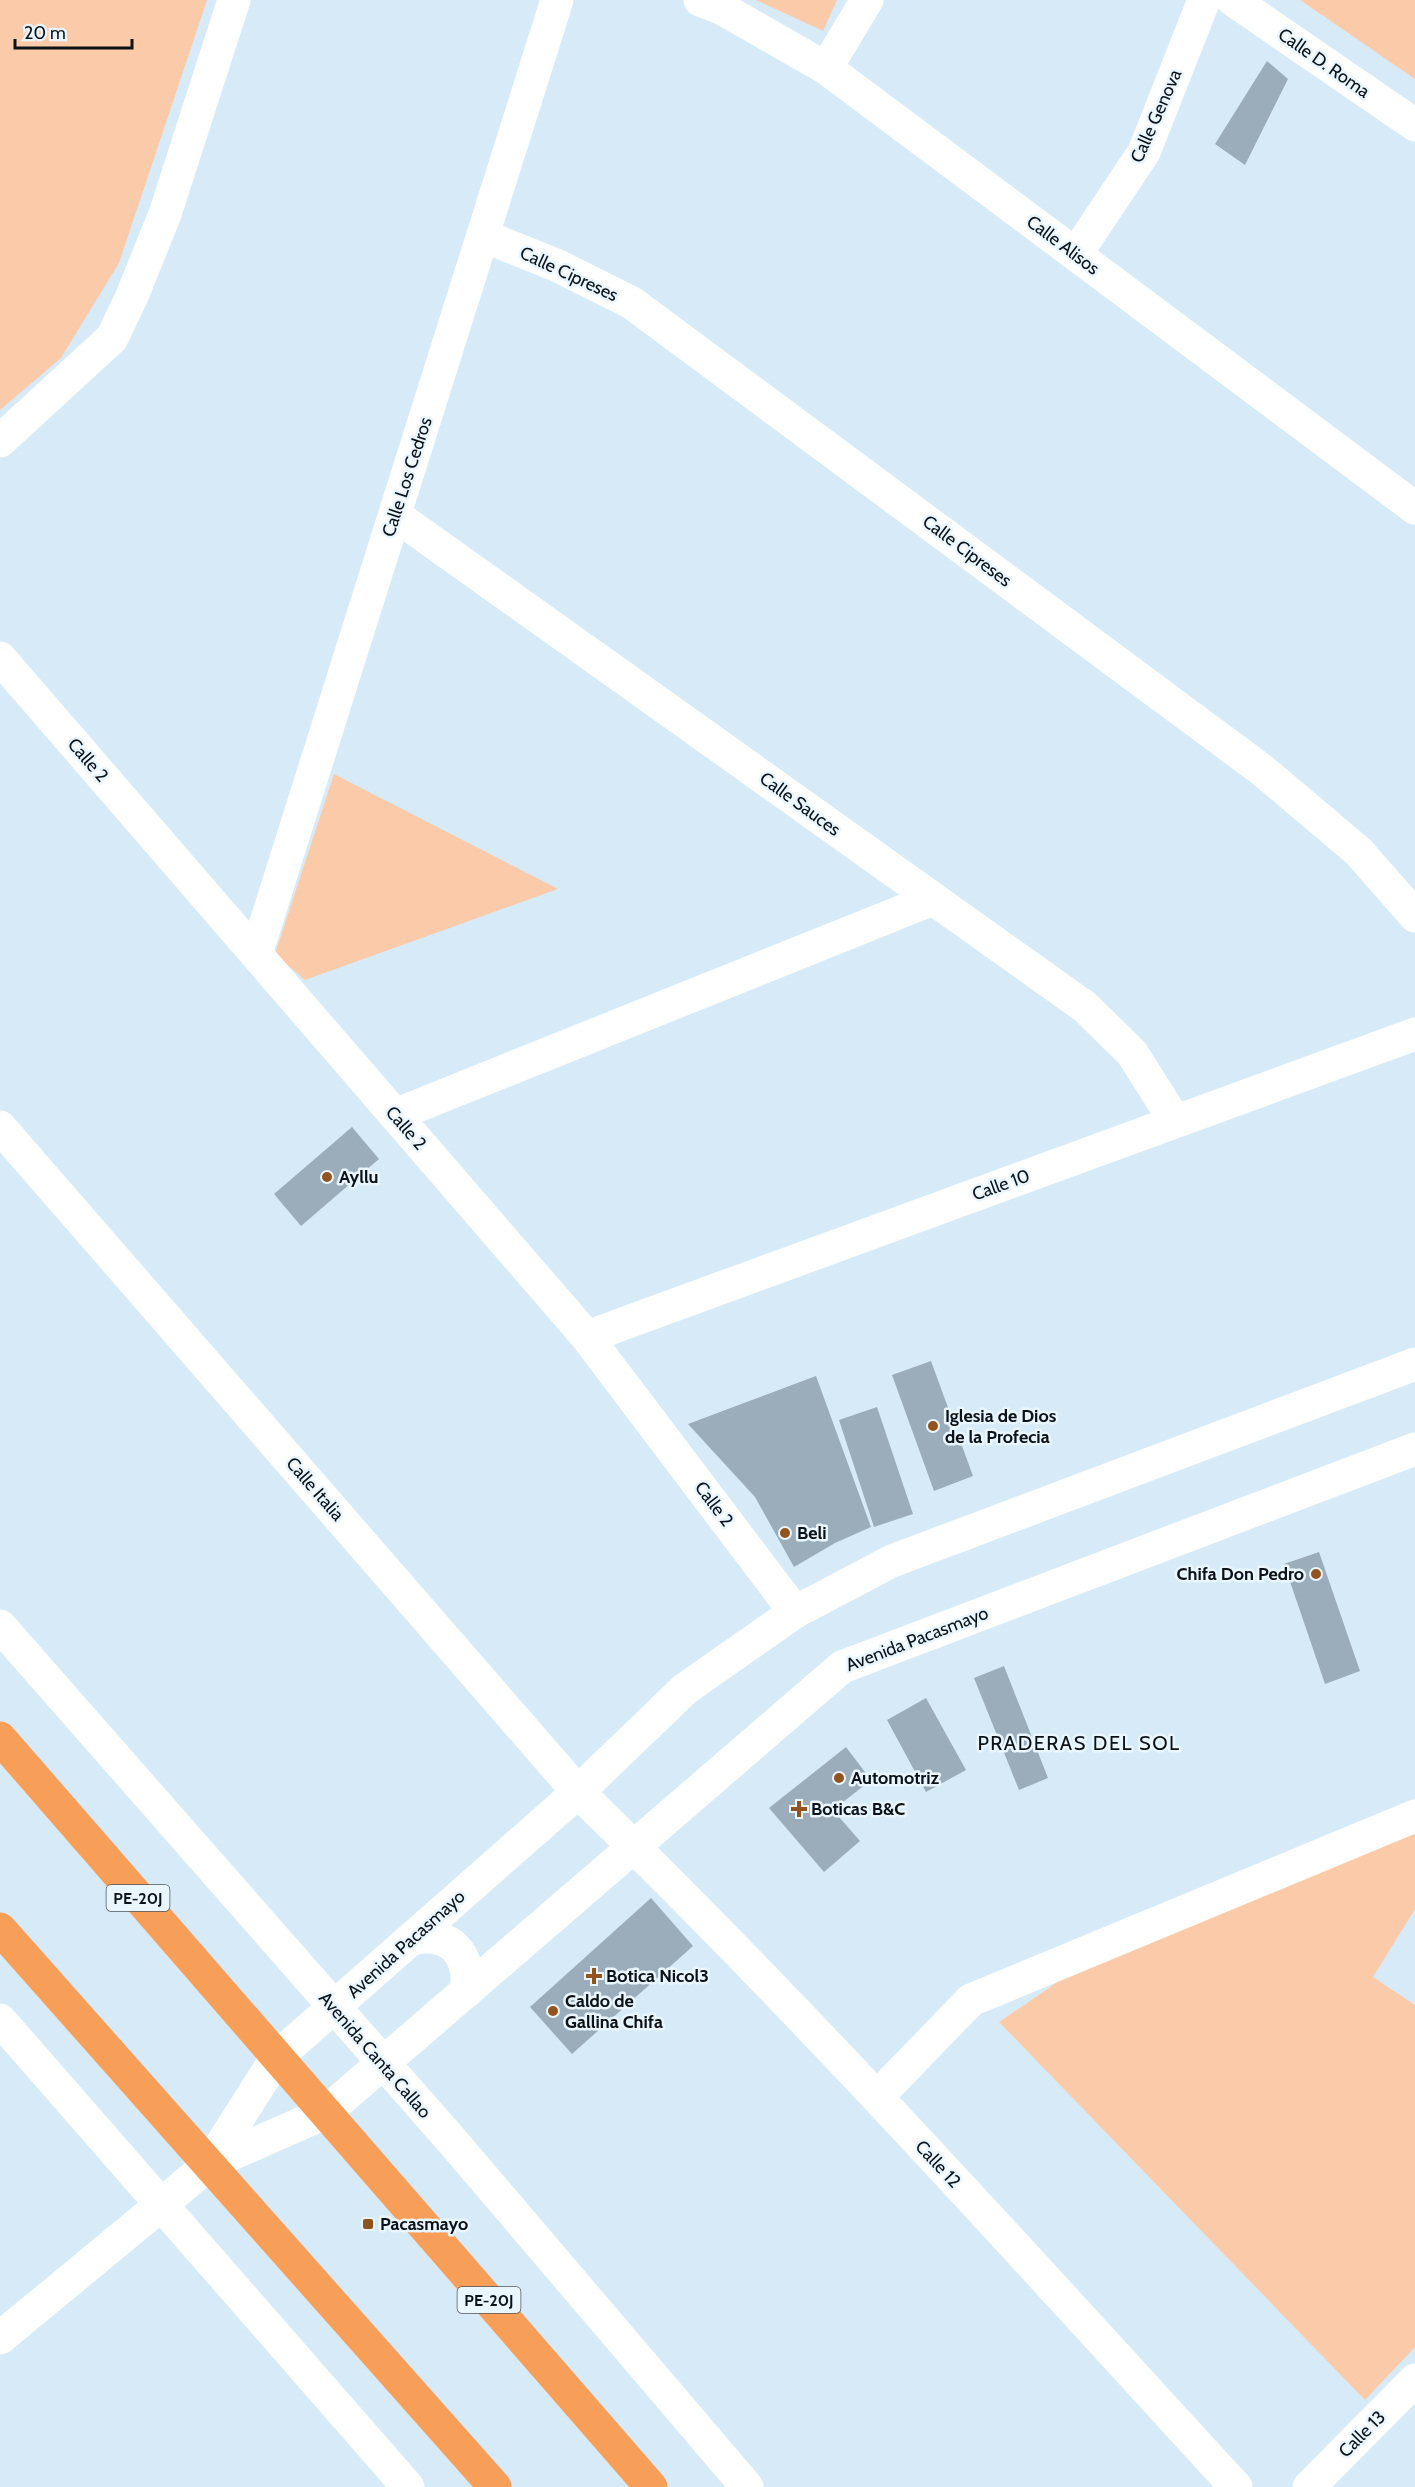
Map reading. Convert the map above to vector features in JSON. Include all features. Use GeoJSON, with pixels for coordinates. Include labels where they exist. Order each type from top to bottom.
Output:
{"type":"FeatureCollection","features":[{"type":"Feature","properties":{"kind":"highway","name":"PE-20J"},"geometry":{"type":"LineString","coordinates":[[0,1738],[651,2487]]}},
{"type":"Feature","properties":{"kind":"highway"},"geometry":{"type":"LineString","coordinates":[[0,1929],[495,2487]]}},
{"type":"Feature","properties":{"kind":"street"},"geometry":{"type":"LineString","coordinates":[[0,441],[112,338],[132,296],[165,214],[234,0]]}},
{"type":"Feature","properties":{"kind":"street","name":"Calle Los Cedros"},"geometry":{"type":"LineString","coordinates":[[256,954],[557,0]]}},
{"type":"Feature","properties":{"kind":"street","name":"Calle Alisos"},"geometry":{"type":"LineString","coordinates":[[700,0],[721,8],[826,68],[1415,508]]}},
{"type":"Feature","properties":{"kind":"street"},"geometry":{"type":"LineString","coordinates":[[826,68],[867,0]]}},
{"type":"Feature","properties":{"kind":"street","name":"Calle Genova"},"geometry":{"type":"LineString","coordinates":[[1076,254],[1144,152],[1204,0]]}},
{"type":"Feature","properties":{"kind":"street","name":"Calle D. Roma"},"geometry":{"type":"LineString","coordinates":[[1233,0],[1415,125]]}},
{"type":"Feature","properties":{"kind":"street","name":"Calle Cipreses"},"geometry":{"type":"LineString","coordinates":[[484,236],[556,265],[632,303],[1262,770],[1359,852],[1415,916]]}},
{"type":"Feature","properties":{"kind":"street","name":"Calle Sauces"},"geometry":{"type":"LineString","coordinates":[[395,515],[1085,1007],[1132,1053],[1176,1121]]}},
{"type":"Feature","properties":{"kind":"street","name":"Calle 2"},"geometry":{"type":"LineString","coordinates":[[0,658],[587,1337],[795,1612]]}},
{"type":"Feature","properties":{"kind":"street"},"geometry":{"type":"LineString","coordinates":[[395,1115],[933,899]]}},
{"type":"Feature","properties":{"kind":"street","name":"Calle 10"},"geometry":{"type":"LineString","coordinates":[[587,1337],[1415,1034]]}},
{"type":"Feature","properties":{"kind":"street","name":"Calle Italia"},"geometry":{"type":"LineString","coordinates":[[0,1127],[578,1792],[634,1846]]}},
{"type":"Feature","properties":{"kind":"street","name":"Avenida Pacasmayo"},"geometry":{"type":"LineString","coordinates":[[208,2164],[277,2057],[578,1792],[685,1689],[795,1612],[892,1561],[1415,1364]]}},
{"type":"Feature","properties":{"kind":"street","name":"Avenida Pacasmayo"},"geometry":{"type":"LineString","coordinates":[[208,2164],[325,2113],[842,1667],[1415,1449]]}},
{"type":"Feature","properties":{"kind":"street","name":"Avenida Canta Callao"},"geometry":{"type":"LineString","coordinates":[[0,1626],[383,2063],[747,2487]]}},
{"type":"Feature","properties":{"kind":"street"},"geometry":{"type":"LineString","coordinates":[[877,2097],[971,2000],[1415,1816]]}},
{"type":"Feature","properties":{"kind":"street","name":"Calle 12"},"geometry":{"type":"LineString","coordinates":[[634,1846],[877,2097],[1236,2487]]}},
{"type":"Feature","properties":{"kind":"street"},"geometry":{"type":"LineString","coordinates":[[413,1939],[432,1937],[451,1944],[460,1953],[467,1965],[466,1992]]}},
{"type":"Feature","properties":{"kind":"street"},"geometry":{"type":"LineString","coordinates":[[0,2020],[408,2487]]}},
{"type":"Feature","properties":{"kind":"street"},"geometry":{"type":"LineString","coordinates":[[0,2338],[208,2164]]}},
{"type":"Feature","properties":{"kind":"street","name":"Calle 13"},"geometry":{"type":"LineString","coordinates":[[1309,2487],[1415,2380]]}},
{"type":"Feature","properties":{"kind":"shaded area"},"geometry":{"type":"Polygon","coordinates":[[[0,0],[207,0],[119,263],[61,358],[0,410],[0,0]]]}},
{"type":"Feature","properties":{"kind":"shaded area"},"geometry":{"type":"Polygon","coordinates":[[[756,0],[837,0],[823,31],[756,0]]]}},
{"type":"Feature","properties":{"kind":"shaded area"},"geometry":{"type":"Polygon","coordinates":[[[1300,0],[1415,0],[1415,79],[1300,0]]]}},
{"type":"Feature","properties":{"kind":"shaded area"},"geometry":{"type":"Polygon","coordinates":[[[334,774],[558,889],[305,980],[275,954],[334,774]]]}},
{"type":"Feature","properties":{"kind":"shaded area"},"geometry":{"type":"Polygon","coordinates":[[[1415,1830],[1415,1909],[1373,1977],[1415,2005],[1415,2347],[1365,2400],[999,2022],[1059,1981],[1415,1830]]]}},
{"type":"Feature","properties":{"kind":"building"},"geometry":{"type":"Polygon","coordinates":[[[1267,61],[1288,79],[1245,165],[1215,144],[1267,61]]]}},
{"type":"Feature","properties":{"kind":"building","name":"Ayllu"},"geometry":{"type":"Polygon","coordinates":[[[352,1127],[379,1159],[301,1226],[274,1194],[352,1127]]]}},
{"type":"Feature","properties":{"kind":"building","name":"Iglesia de Dios de la Profecia"},"geometry":{"type":"Polygon","coordinates":[[[931,1361],[973,1476],[934,1491],[892,1375],[931,1361]]]}},
{"type":"Feature","properties":{"kind":"building"},"geometry":{"type":"Polygon","coordinates":[[[816,1376],[871,1527],[835,1543],[794,1567],[755,1497],[688,1424],[816,1376]]]}},
{"type":"Feature","properties":{"kind":"building"},"geometry":{"type":"Polygon","coordinates":[[[877,1407],[913,1514],[874,1527],[839,1420],[877,1407]]]}},
{"type":"Feature","properties":{"kind":"building"},"geometry":{"type":"Polygon","coordinates":[[[1319,1552],[1360,1671],[1325,1684],[1284,1564],[1319,1552]]]}},
{"type":"Feature","properties":{"kind":"building"},"geometry":{"type":"Polygon","coordinates":[[[1004,1666],[1048,1778],[1019,1790],[974,1678],[1004,1666]]]}},
{"type":"Feature","properties":{"kind":"building"},"geometry":{"type":"Polygon","coordinates":[[[926,1698],[966,1770],[926,1792],[887,1720],[926,1698]]]}},
{"type":"Feature","properties":{"kind":"building"},"geometry":{"type":"Polygon","coordinates":[[[846,1747],[871,1780],[833,1810],[860,1841],[824,1872],[769,1808],[846,1747]]]}},
{"type":"Feature","properties":{"kind":"building"},"geometry":{"type":"Polygon","coordinates":[[[651,1898],[693,1946],[572,2054],[530,2007],[651,1898]]]}},
{"type":"Feature","properties":{"kind":"place","name":"Ayllu"},"geometry":{"type":"Point","coordinates":[327,1177]}},
{"type":"Feature","properties":{"kind":"place","name":"Iglesia de Dios de la Profecia"},"geometry":{"type":"Point","coordinates":[933,1426]}},
{"type":"Feature","properties":{"kind":"place","name":"Beli"},"geometry":{"type":"Point","coordinates":[785,1533]}},
{"type":"Feature","properties":{"kind":"place","name":"Chifa Don Pedro"},"geometry":{"type":"Point","coordinates":[1316,1574]}},
{"type":"Feature","properties":{"kind":"place","name":"Automotriz"},"geometry":{"type":"Point","coordinates":[839,1778]}},
{"type":"Feature","properties":{"kind":"place","name":"Boticas B&C"},"geometry":{"type":"Point","coordinates":[799,1809]}},
{"type":"Feature","properties":{"kind":"place","name":"Botica Nicol3"},"geometry":{"type":"Point","coordinates":[594,1976]}},
{"type":"Feature","properties":{"kind":"place","name":"Caldo de Gallina Chifa"},"geometry":{"type":"Point","coordinates":[553,2011]}},
{"type":"Feature","properties":{"kind":"place","name":"Pacasmayo"},"geometry":{"type":"Point","coordinates":[368,2224]}},
{"type":"Feature","properties":{"kind":"district","name":"PRADERAS DEL SOL"},"geometry":{"type":"Point","coordinates":[1079,1743]}}]}
